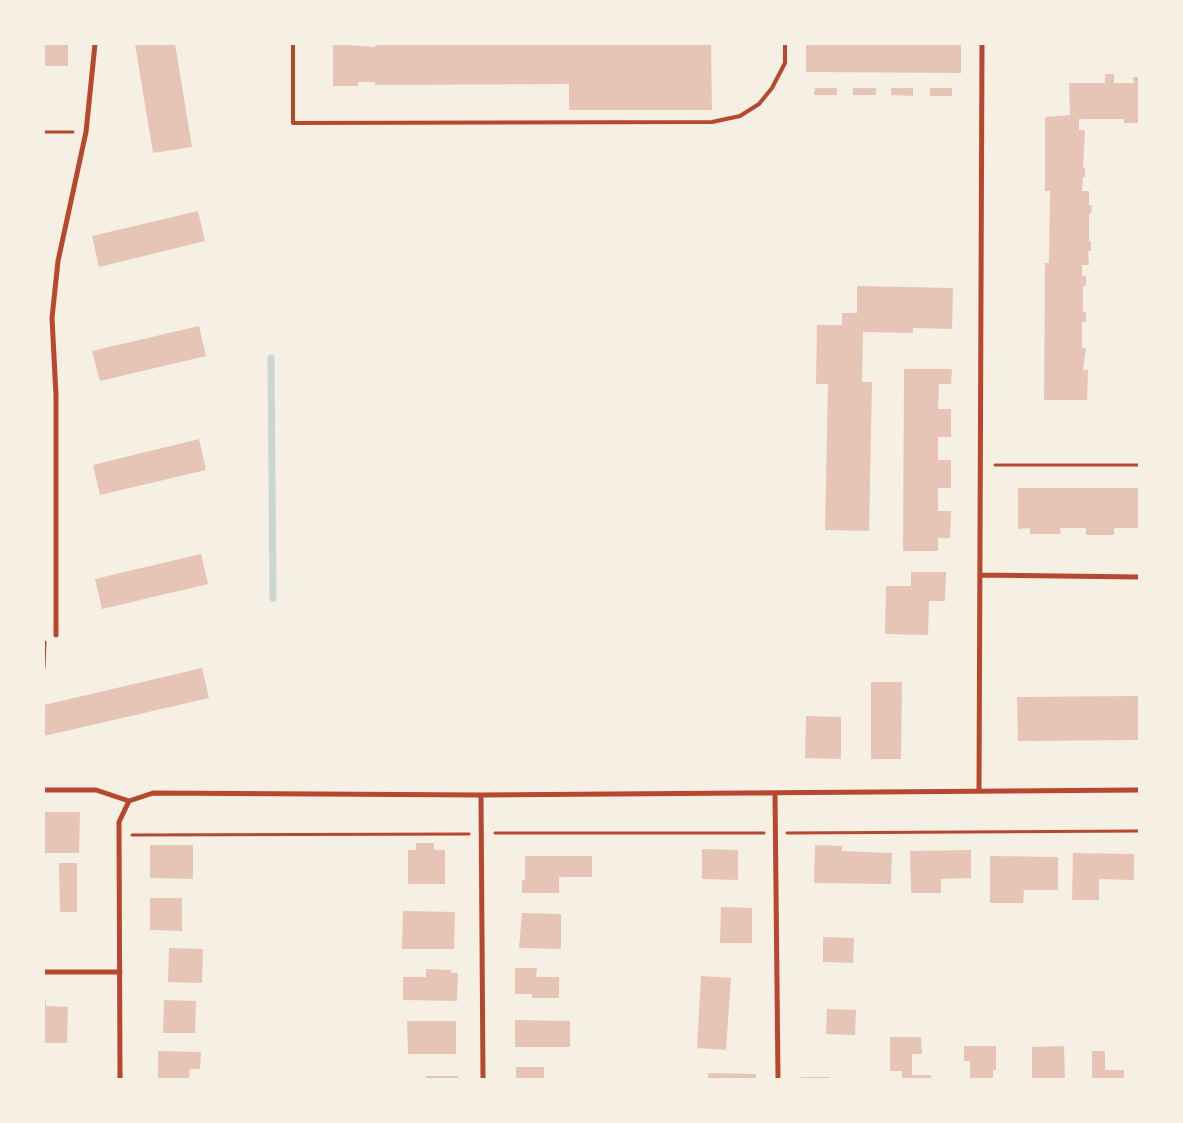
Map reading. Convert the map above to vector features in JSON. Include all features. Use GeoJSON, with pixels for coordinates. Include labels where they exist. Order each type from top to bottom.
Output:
{"type":"FeatureCollection","features":[{"type":"Feature","properties":{"kind":"street"},"geometry":{"type":"LineString","coordinates":[[56,635],[56,405],[52,318],[58,261],[86,132],[95,44]]}},
{"type":"Feature","properties":{"kind":"street"},"geometry":{"type":"LineString","coordinates":[[979,790],[982,44]]}},
{"type":"Feature","properties":{"kind":"street"},"geometry":{"type":"LineString","coordinates":[[980,575],[1139,577]]}},
{"type":"Feature","properties":{"kind":"street"},"geometry":{"type":"LineString","coordinates":[[44,790],[96,790],[129,801],[153,793],[481,795],[1139,790]]}},
{"type":"Feature","properties":{"kind":"street"},"geometry":{"type":"LineString","coordinates":[[775,794],[778,1079]]}},
{"type":"Feature","properties":{"kind":"street"},"geometry":{"type":"LineString","coordinates":[[481,795],[483,1079]]}},
{"type":"Feature","properties":{"kind":"street"},"geometry":{"type":"LineString","coordinates":[[120,1079],[119,822],[129,801]]}},
{"type":"Feature","properties":{"kind":"street"},"geometry":{"type":"LineString","coordinates":[[44,972],[120,972]]}},
{"type":"Feature","properties":{"kind":"lane"},"geometry":{"type":"LineString","coordinates":[[293,44],[293,123],[712,122],[740,116],[759,104],[772,88],[785,63],[785,44]]}},
{"type":"Feature","properties":{"kind":"path"},"geometry":{"type":"LineString","coordinates":[[44,132],[86,132]]}},
{"type":"Feature","properties":{"kind":"path"},"geometry":{"type":"LineString","coordinates":[[996,465],[1139,465]]}},
{"type":"Feature","properties":{"kind":"path"},"geometry":{"type":"LineString","coordinates":[[44,668],[45,635],[56,635]]}},
{"type":"Feature","properties":{"kind":"path"},"geometry":{"type":"LineString","coordinates":[[119,835],[1139,832]]}},
{"type":"Feature","properties":{"kind":"building"},"geometry":{"type":"Polygon","coordinates":[[[44,44],[68,44],[68,66],[44,66],[44,44]]]}},
{"type":"Feature","properties":{"kind":"building"},"geometry":{"type":"Polygon","coordinates":[[[135,44],[175,44],[192,147],[153,153],[135,44]]]}},
{"type":"Feature","properties":{"kind":"building"},"geometry":{"type":"Polygon","coordinates":[[[333,44],[375,47],[375,44],[711,44],[712,110],[569,110],[569,84],[375,85],[375,82],[358,82],[358,86],[333,86],[333,44]]]}},
{"type":"Feature","properties":{"kind":"building"},"geometry":{"type":"Polygon","coordinates":[[[806,44],[961,44],[961,73],[806,72],[806,44]]]}},
{"type":"Feature","properties":{"kind":"building"},"geometry":{"type":"Polygon","coordinates":[[[1105,74],[1114,74],[1114,83],[1134,83],[1133,77],[1139,77],[1139,123],[1124,123],[1124,119],[1079,119],[1079,130],[1085,130],[1083,168],[1085,168],[1085,177],[1083,177],[1082,191],[1089,191],[1089,205],[1092,205],[1091,214],[1089,214],[1091,251],[1088,251],[1089,265],[1082,265],[1082,276],[1086,276],[1086,286],[1083,286],[1083,312],[1086,312],[1086,322],[1082,322],[1082,348],[1086,348],[1083,370],[1088,370],[1087,400],[1044,400],[1045,263],[1049,263],[1050,191],[1045,191],[1045,117],[1070,115],[1069,83],[1105,83],[1105,74]]]}},
{"type":"Feature","properties":{"kind":"building"},"geometry":{"type":"Polygon","coordinates":[[[815,88],[837,88],[837,95],[814,95],[815,88]]]}},
{"type":"Feature","properties":{"kind":"building"},"geometry":{"type":"Polygon","coordinates":[[[853,88],[876,88],[876,95],[853,95],[853,88]]]}},
{"type":"Feature","properties":{"kind":"building"},"geometry":{"type":"Polygon","coordinates":[[[891,88],[913,88],[913,96],[891,95],[891,88]]]}},
{"type":"Feature","properties":{"kind":"building"},"geometry":{"type":"Polygon","coordinates":[[[930,88],[952,88],[952,96],[930,96],[930,88]]]}},
{"type":"Feature","properties":{"kind":"building"},"geometry":{"type":"Polygon","coordinates":[[[198,211],[205,241],[99,267],[92,236],[198,211]]]}},
{"type":"Feature","properties":{"kind":"building"},"geometry":{"type":"Polygon","coordinates":[[[857,286],[953,288],[952,329],[913,328],[913,333],[863,332],[862,382],[872,382],[869,531],[825,530],[828,384],[816,384],[817,325],[842,325],[842,313],[857,313],[857,286]]]}},
{"type":"Feature","properties":{"kind":"building"},"geometry":{"type":"Polygon","coordinates":[[[199,326],[206,356],[100,381],[92,351],[199,326]]]}},
{"type":"Feature","properties":{"kind":"building"},"geometry":{"type":"Polygon","coordinates":[[[904,369],[952,369],[951,384],[939,384],[938,409],[951,409],[951,437],[938,437],[938,460],[951,460],[951,488],[938,488],[938,511],[951,511],[950,538],[938,538],[938,551],[903,551],[904,369]]]}},
{"type":"Feature","properties":{"kind":"building"},"geometry":{"type":"Polygon","coordinates":[[[199,439],[206,470],[100,495],[93,465],[199,439]]]}},
{"type":"Feature","properties":{"kind":"building"},"geometry":{"type":"Polygon","coordinates":[[[1018,488],[1139,488],[1139,528],[1114,528],[1114,535],[1086,535],[1086,528],[1060,528],[1061,534],[1030,534],[1030,528],[1018,529],[1018,488]]]}},
{"type":"Feature","properties":{"kind":"building"},"geometry":{"type":"Polygon","coordinates":[[[201,554],[208,584],[102,609],[95,579],[201,554]]]}},
{"type":"Feature","properties":{"kind":"building"},"geometry":{"type":"Polygon","coordinates":[[[911,572],[946,572],[945,601],[929,601],[928,635],[885,634],[886,586],[911,586],[911,572]]]}},
{"type":"Feature","properties":{"kind":"building"},"geometry":{"type":"Polygon","coordinates":[[[202,668],[209,698],[44,736],[44,705],[202,668]]]}},
{"type":"Feature","properties":{"kind":"building"},"geometry":{"type":"Polygon","coordinates":[[[871,682],[902,682],[901,759],[871,759],[871,682]]]}},
{"type":"Feature","properties":{"kind":"building"},"geometry":{"type":"Polygon","coordinates":[[[1139,696],[1139,740],[1018,741],[1017,697],[1139,696]]]}},
{"type":"Feature","properties":{"kind":"building"},"geometry":{"type":"Polygon","coordinates":[[[806,716],[841,717],[841,759],[805,758],[806,716]]]}},
{"type":"Feature","properties":{"kind":"building"},"geometry":{"type":"Polygon","coordinates":[[[44,812],[80,812],[79,853],[44,853],[44,812]]]}},
{"type":"Feature","properties":{"kind":"building"},"geometry":{"type":"Polygon","coordinates":[[[416,843],[434,843],[434,850],[445,850],[445,884],[408,884],[408,850],[416,850],[416,843]]]}},
{"type":"Feature","properties":{"kind":"building"},"geometry":{"type":"Polygon","coordinates":[[[150,845],[193,845],[193,879],[150,878],[150,845]]]}},
{"type":"Feature","properties":{"kind":"building"},"geometry":{"type":"Polygon","coordinates":[[[815,845],[842,846],[842,851],[892,853],[891,884],[814,883],[815,845]]]}},
{"type":"Feature","properties":{"kind":"building"},"geometry":{"type":"Polygon","coordinates":[[[702,849],[738,850],[738,880],[702,879],[702,849]]]}},
{"type":"Feature","properties":{"kind":"building"},"geometry":{"type":"Polygon","coordinates":[[[971,850],[971,878],[941,879],[941,893],[911,893],[910,851],[971,850]]]}},
{"type":"Feature","properties":{"kind":"building"},"geometry":{"type":"Polygon","coordinates":[[[1073,853],[1134,854],[1134,880],[1099,879],[1099,900],[1072,900],[1073,853]]]}},
{"type":"Feature","properties":{"kind":"building"},"geometry":{"type":"Polygon","coordinates":[[[525,856],[592,856],[592,877],[559,877],[559,893],[522,893],[522,880],[525,880],[525,856]]]}},
{"type":"Feature","properties":{"kind":"building"},"geometry":{"type":"Polygon","coordinates":[[[990,856],[1058,857],[1058,890],[1024,890],[1023,903],[990,903],[990,856]]]}},
{"type":"Feature","properties":{"kind":"building"},"geometry":{"type":"Polygon","coordinates":[[[59,863],[77,863],[77,912],[60,912],[59,863]]]}},
{"type":"Feature","properties":{"kind":"building"},"geometry":{"type":"Polygon","coordinates":[[[150,898],[182,898],[182,931],[150,930],[150,898]]]}},
{"type":"Feature","properties":{"kind":"building"},"geometry":{"type":"Polygon","coordinates":[[[721,907],[752,908],[752,943],[720,943],[721,907]]]}},
{"type":"Feature","properties":{"kind":"building"},"geometry":{"type":"Polygon","coordinates":[[[403,911],[455,912],[454,949],[402,949],[403,911]]]}},
{"type":"Feature","properties":{"kind":"building"},"geometry":{"type":"Polygon","coordinates":[[[522,913],[561,914],[561,949],[519,948],[522,913]]]}},
{"type":"Feature","properties":{"kind":"building"},"geometry":{"type":"Polygon","coordinates":[[[823,937],[854,938],[853,963],[823,962],[823,937]]]}},
{"type":"Feature","properties":{"kind":"building"},"geometry":{"type":"Polygon","coordinates":[[[169,948],[203,949],[202,983],[168,982],[169,948]]]}},
{"type":"Feature","properties":{"kind":"building"},"geometry":{"type":"Polygon","coordinates":[[[515,968],[537,968],[536,977],[559,977],[559,998],[532,998],[532,994],[515,994],[515,968]]]}},
{"type":"Feature","properties":{"kind":"building"},"geometry":{"type":"Polygon","coordinates":[[[426,969],[451,970],[451,973],[458,973],[457,1001],[403,1000],[403,977],[426,977],[426,969]]]}},
{"type":"Feature","properties":{"kind":"building"},"geometry":{"type":"Polygon","coordinates":[[[701,976],[731,978],[726,1050],[697,1048],[701,976]]]}},
{"type":"Feature","properties":{"kind":"building"},"geometry":{"type":"Polygon","coordinates":[[[44,1000],[46,1000],[46,1006],[68,1007],[67,1043],[44,1043],[44,1000]]]}},
{"type":"Feature","properties":{"kind":"building"},"geometry":{"type":"Polygon","coordinates":[[[164,1000],[196,1001],[195,1033],[163,1033],[164,1000]]]}},
{"type":"Feature","properties":{"kind":"building"},"geometry":{"type":"Polygon","coordinates":[[[827,1009],[856,1010],[855,1035],[826,1034],[827,1009]]]}},
{"type":"Feature","properties":{"kind":"building"},"geometry":{"type":"Polygon","coordinates":[[[515,1020],[570,1021],[570,1047],[515,1047],[515,1020]]]}},
{"type":"Feature","properties":{"kind":"building"},"geometry":{"type":"Polygon","coordinates":[[[407,1021],[456,1021],[456,1054],[408,1054],[407,1021]]]}},
{"type":"Feature","properties":{"kind":"building"},"geometry":{"type":"Polygon","coordinates":[[[890,1037],[921,1037],[922,1054],[912,1054],[912,1075],[931,1075],[931,1079],[902,1079],[902,1071],[890,1071],[890,1037]]]}},
{"type":"Feature","properties":{"kind":"building"},"geometry":{"type":"Polygon","coordinates":[[[964,1046],[996,1046],[996,1070],[993,1070],[993,1079],[970,1079],[970,1061],[964,1061],[964,1046]]]}},
{"type":"Feature","properties":{"kind":"building"},"geometry":{"type":"Polygon","coordinates":[[[1064,1046],[1065,1079],[1032,1079],[1032,1047],[1064,1046]]]}},
{"type":"Feature","properties":{"kind":"building"},"geometry":{"type":"Polygon","coordinates":[[[158,1051],[201,1052],[200,1069],[190,1069],[189,1079],[158,1079],[158,1051]]]}},
{"type":"Feature","properties":{"kind":"building"},"geometry":{"type":"Polygon","coordinates":[[[1092,1051],[1105,1051],[1105,1070],[1124,1070],[1124,1079],[1092,1079],[1092,1051]]]}},
{"type":"Feature","properties":{"kind":"building"},"geometry":{"type":"Polygon","coordinates":[[[516,1067],[544,1067],[544,1079],[516,1079],[516,1067]]]}},
{"type":"Feature","properties":{"kind":"building"},"geometry":{"type":"Polygon","coordinates":[[[708,1073],[756,1074],[756,1079],[708,1079],[708,1073]]]}},
{"type":"Feature","properties":{"kind":"building"},"geometry":{"type":"Polygon","coordinates":[[[426,1076],[458,1076],[458,1079],[426,1079],[426,1076]]]}},
{"type":"Feature","properties":{"kind":"building"},"geometry":{"type":"Polygon","coordinates":[[[801,1077],[830,1077],[830,1079],[801,1079],[801,1077]]]}},
{"type":"Feature","properties":{"kind":"waterway"},"geometry":{"type":"LineString","coordinates":[[271,358],[273,598]]}}]}
